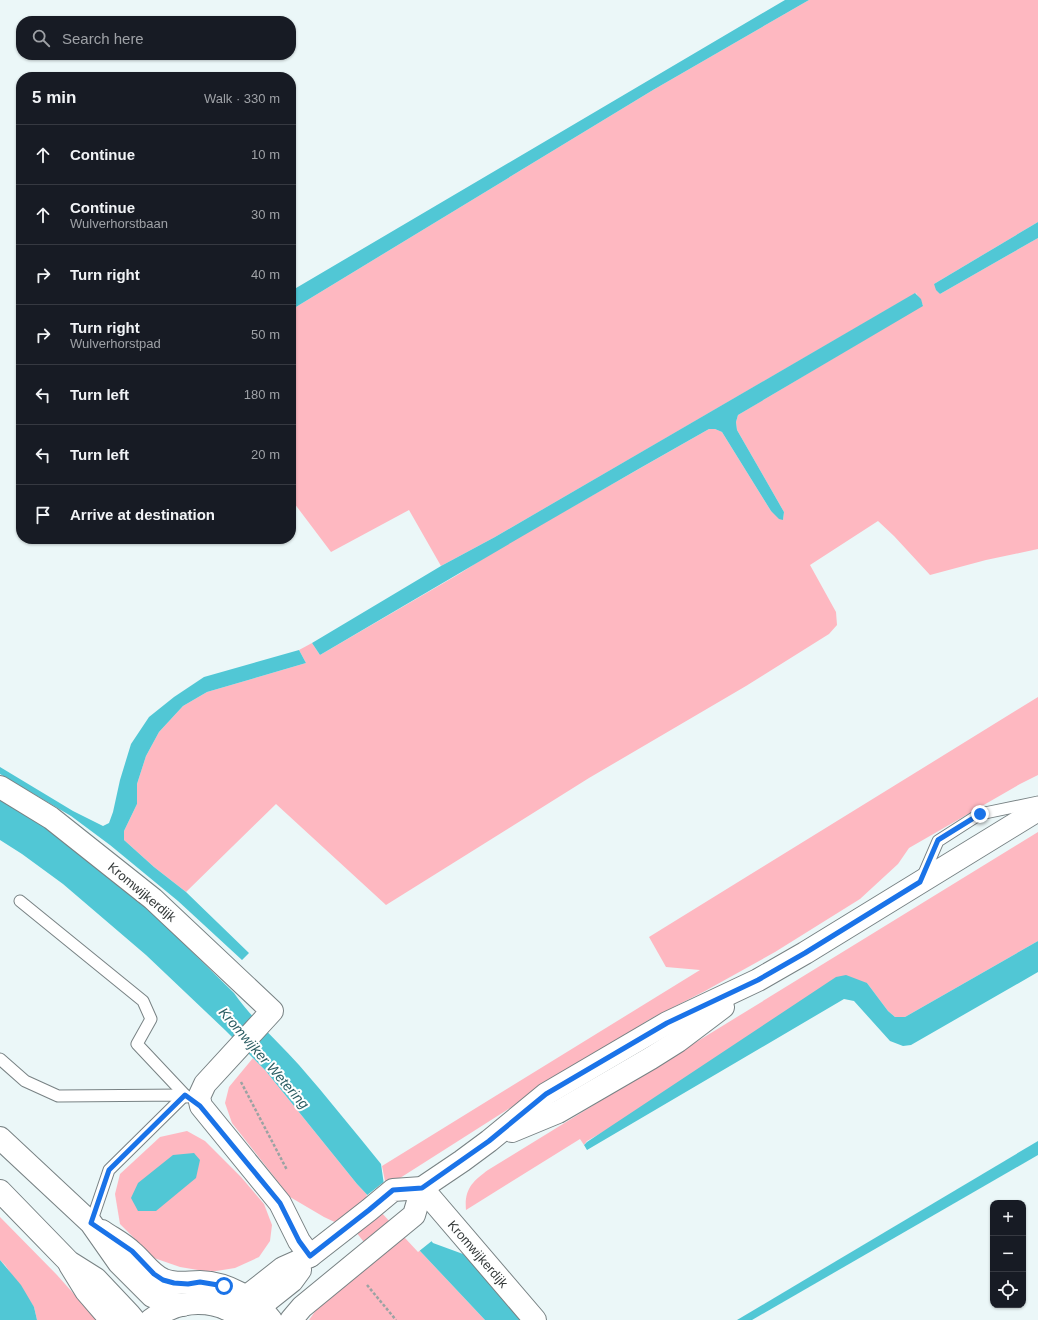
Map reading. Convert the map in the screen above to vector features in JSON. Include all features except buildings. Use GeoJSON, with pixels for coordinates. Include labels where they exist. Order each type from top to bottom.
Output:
{"type":"FeatureCollection","features":[{"type":"Feature","properties":{"kind":"main road","name":"Kromwijkerdijk"},"geometry":{"type":"LineString","coordinates":[[0,787],[51,818],[154,899],[268,1015],[233,1053]]}},
{"type":"Feature","properties":{"kind":"main road"},"geometry":{"type":"LineString","coordinates":[[251,1314],[283,1268],[310,1256],[393,1190],[422,1188],[489,1141],[558,1112],[651,1058],[678,1041],[758,980],[805,953],[1038,810]]}},
{"type":"Feature","properties":{"kind":"main road"},"geometry":{"type":"LineString","coordinates":[[233,1053],[205,1084],[199,1098],[193,1101],[280,1203],[299,1241],[310,1256]]}},
{"type":"Feature","properties":{"kind":"main road"},"geometry":{"type":"LineString","coordinates":[[0,1138],[91,1223],[132,1251],[154,1274],[163,1280],[174,1283],[188,1284],[200,1282],[224,1286],[251,1314]]}},
{"type":"Feature","properties":{"kind":"main road","name":"Kromwijkerdijk"},"geometry":{"type":"LineString","coordinates":[[422,1188],[535,1320]]}},
{"type":"Feature","properties":{"kind":"main road"},"geometry":{"type":"LineString","coordinates":[[291,1320],[302,1307],[414,1215],[422,1188]]}},
{"type":"Feature","properties":{"kind":"main road"},"geometry":{"type":"LineString","coordinates":[[0,1191],[69,1262],[96,1279],[134,1320]]}},
{"type":"Feature","properties":{"kind":"main road"},"geometry":{"type":"LineString","coordinates":[[91,1223],[119,1263],[152,1296],[168,1303],[183,1305]]}},
{"type":"Feature","properties":{"kind":"main road"},"geometry":{"type":"LineString","coordinates":[[69,1262],[86,1291],[111,1320]]}},
{"type":"Feature","properties":{"kind":"main road"},"geometry":{"type":"LineString","coordinates":[[151,1320],[164,1312],[194,1302],[215,1304],[225,1308],[234,1304],[251,1314]]}},
{"type":"Feature","properties":{"kind":"lane"},"geometry":{"type":"LineString","coordinates":[[920,882],[938,840],[980,814],[1038,802]]}},
{"type":"Feature","properties":{"kind":"lane"},"geometry":{"type":"LineString","coordinates":[[20,901],[143,1001],[151,1019],[137,1044],[193,1101]]}},
{"type":"Feature","properties":{"kind":"lane"},"geometry":{"type":"LineString","coordinates":[[0,1059],[24,1080],[58,1096],[193,1101]]}},
{"type":"Feature","properties":{"kind":"lane"},"geometry":{"type":"LineString","coordinates":[[91,1223],[109,1170],[193,1101]]}},
{"type":"Feature","properties":{"kind":"path"},"geometry":{"type":"LineString","coordinates":[[233,1053],[290,1175]]}},
{"type":"Feature","properties":{"kind":"path"},"geometry":{"type":"LineString","coordinates":[[352,1267],[396,1320]]}},
{"type":"Feature","properties":{"kind":"shaded area"},"geometry":{"type":"Polygon","coordinates":[[[809,0],[1038,0],[1038,222],[934,284],[940,294],[1038,238],[1038,549],[986,560],[930,575],[878,521],[810,565],[836,612],[837,625],[829,634],[746,686],[589,778],[386,905],[276,804],[186,892],[154,867],[124,840],[124,831],[137,804],[137,784],[146,756],[159,732],[183,706],[207,692],[306,663],[299,650],[312,643],[320,655],[459,574],[500,548],[709,429],[715,429],[722,432],[771,511],[783,520],[784,512],[737,430],[736,422],[738,415],[923,305],[916,293],[495,537],[441,566],[409,510],[331,552],[296,506],[296,307],[653,90],[809,0]]]}},
{"type":"Feature","properties":{"kind":"shaded area"},"geometry":{"type":"Polygon","coordinates":[[[1038,697],[1038,775],[909,848],[898,864],[860,899],[775,952],[705,991],[650,1019],[389,1185],[385,1181],[382,1166],[700,970],[666,967],[649,937],[1038,697]]]}},
{"type":"Feature","properties":{"kind":"shaded area"},"geometry":{"type":"Polygon","coordinates":[[[1038,832],[1038,941],[905,1017],[895,1017],[888,1011],[867,983],[587,1141],[584,1145],[580,1139],[466,1210],[466,1196],[468,1191],[474,1182],[488,1170],[1038,832]]]}},
{"type":"Feature","properties":{"kind":"shaded area"},"geometry":{"type":"Polygon","coordinates":[[[253,1058],[265,1070],[357,1184],[485,1320],[309,1320],[316,1310],[375,1256],[356,1232],[324,1217],[290,1197],[232,1123],[225,1103],[229,1087],[253,1058]]]}},
{"type":"Feature","properties":{"kind":"shaded area"},"geometry":{"type":"Polygon","coordinates":[[[187,1131],[205,1141],[241,1177],[264,1204],[272,1225],[270,1241],[259,1257],[235,1268],[210,1272],[180,1267],[154,1258],[120,1224],[115,1194],[120,1174],[160,1137],[187,1131]]]}},
{"type":"Feature","properties":{"kind":"shaded area"},"geometry":{"type":"Polygon","coordinates":[[[0,1217],[57,1275],[97,1320],[37,1320],[34,1307],[0,1260],[0,1217]]]}},
{"type":"Feature","properties":{"kind":"water"},"geometry":{"type":"Polygon","coordinates":[[[785,0],[809,0],[653,90],[296,307],[296,288],[785,0]]]}},
{"type":"Feature","properties":{"kind":"water"},"geometry":{"type":"Polygon","coordinates":[[[1038,222],[1038,238],[940,294],[936,290],[934,284],[1038,222]]]}},
{"type":"Feature","properties":{"kind":"water"},"geometry":{"type":"Polygon","coordinates":[[[915,293],[921,299],[923,306],[738,415],[736,422],[737,430],[784,512],[783,520],[779,519],[771,511],[722,432],[715,429],[709,429],[562,513],[320,655],[312,643],[441,566],[495,537],[915,293]]]}},
{"type":"Feature","properties":{"kind":"water"},"geometry":{"type":"Polygon","coordinates":[[[299,650],[306,663],[207,692],[183,706],[159,732],[146,756],[137,784],[137,804],[124,831],[124,840],[154,867],[186,892],[249,953],[242,960],[178,901],[110,845],[71,816],[0,774],[0,767],[73,811],[103,826],[109,823],[113,812],[120,780],[131,744],[149,717],[174,697],[204,677],[299,650]]]}},
{"type":"Feature","properties":{"kind":"water","name":"Kromwijker Wetering"},"geometry":{"type":"Polygon","coordinates":[[[0,796],[54,830],[117,878],[234,993],[265,1030],[291,1056],[381,1164],[384,1185],[433,1243],[463,1254],[524,1320],[485,1320],[357,1184],[265,1070],[225,1030],[146,955],[63,884],[0,840],[0,796]]]}},
{"type":"Feature","properties":{"kind":"water"},"geometry":{"type":"Polygon","coordinates":[[[1038,941],[1038,972],[911,1045],[903,1046],[890,1041],[854,1001],[844,999],[587,1150],[584,1145],[836,977],[846,975],[867,983],[888,1011],[895,1017],[905,1017],[1038,941]]]}},
{"type":"Feature","properties":{"kind":"water"},"geometry":{"type":"Polygon","coordinates":[[[1038,1141],[1038,1155],[752,1320],[737,1320],[1038,1141]]]}},
{"type":"Feature","properties":{"kind":"water"},"geometry":{"type":"Polygon","coordinates":[[[194,1153],[200,1160],[196,1178],[156,1211],[138,1211],[131,1198],[138,1183],[173,1155],[194,1153]]]}},
{"type":"Feature","properties":{"kind":"water"},"geometry":{"type":"Polygon","coordinates":[[[0,1260],[21,1285],[34,1307],[37,1320],[0,1320],[0,1260]]]}},
{"type":"Feature","properties":{"kind":"pier"},"geometry":{"type":"Polygon","coordinates":[[[385,1181],[385,1184],[433,1240],[418,1252],[366,1196],[385,1181]]]}},
{"type":"Feature","properties":{"kind":"route"},"geometry":{"type":"LineString","coordinates":[[224,1286],[200,1282],[188,1284],[174,1283],[163,1280],[154,1274],[132,1251],[91,1223],[109,1170],[185,1095],[200,1106],[280,1203],[299,1241],[310,1256],[393,1190],[422,1188],[462,1161],[489,1141],[546,1094],[667,1023],[758,980],[805,953],[920,882],[938,840],[980,814]]}}]}
